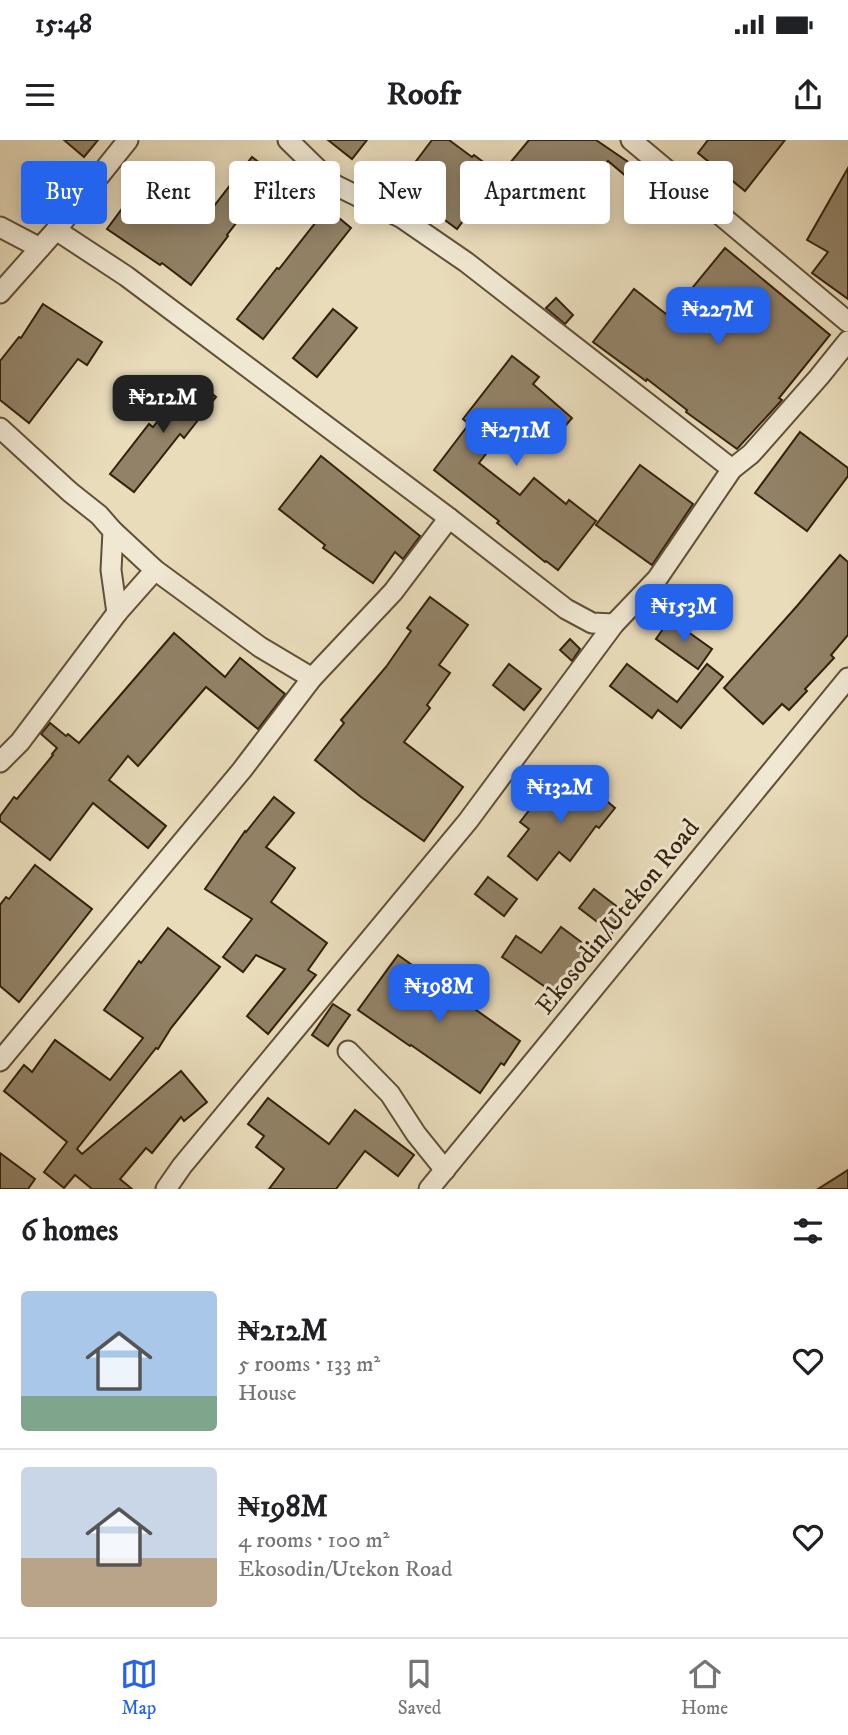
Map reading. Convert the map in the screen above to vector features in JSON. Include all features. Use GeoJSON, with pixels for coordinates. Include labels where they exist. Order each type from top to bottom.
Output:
{"type":"FeatureCollection","features":[{"type":"Feature","properties":{"kind":"street"},"geometry":{"type":"LineString","coordinates":[[0,293],[56,230],[128,140]]}},
{"type":"Feature","properties":{"kind":"street"},"geometry":{"type":"LineString","coordinates":[[288,140],[333,184],[402,218],[466,262],[732,469]]}},
{"type":"Feature","properties":{"kind":"street"},"geometry":{"type":"LineString","coordinates":[[631,140],[848,322]]}},
{"type":"Feature","properties":{"kind":"street"},"geometry":{"type":"LineString","coordinates":[[0,228],[40,247]]}},
{"type":"Feature","properties":{"kind":"street"},"geometry":{"type":"LineString","coordinates":[[56,230],[126,275],[566,609],[592,623],[614,624]]}},
{"type":"Feature","properties":{"kind":"street"},"geometry":{"type":"LineString","coordinates":[[166,1189],[468,821],[614,624],[657,579],[732,469],[751,454],[848,341]]}},
{"type":"Feature","properties":{"kind":"street"},"geometry":{"type":"LineString","coordinates":[[0,428],[99,515],[155,570],[260,647],[312,678]]}},
{"type":"Feature","properties":{"kind":"street"},"geometry":{"type":"LineString","coordinates":[[0,1061],[242,771],[312,678],[393,592],[449,518]]}},
{"type":"Feature","properties":{"kind":"street"},"geometry":{"type":"LineString","coordinates":[[113,531],[111,570],[117,613]]}},
{"type":"Feature","properties":{"kind":"street"},"geometry":{"type":"LineString","coordinates":[[0,762],[20,742],[117,613],[155,570]]}},
{"type":"Feature","properties":{"kind":"street","name":"Ekosodin/Utekon Road"},"geometry":{"type":"LineString","coordinates":[[429,1189],[848,678]]}},
{"type":"Feature","properties":{"kind":"street"},"geometry":{"type":"LineString","coordinates":[[348,1051],[390,1094],[416,1134],[445,1170]]}},
{"type":"Feature","properties":{"kind":"building"},"geometry":{"type":"Polygon","coordinates":[[[64,140],[98,140],[84,157],[64,140]]]}},
{"type":"Feature","properties":{"kind":"building"},"geometry":{"type":"Polygon","coordinates":[[[328,140],[367,140],[352,159],[328,140]]]}},
{"type":"Feature","properties":{"kind":"building"},"geometry":{"type":"Polygon","coordinates":[[[432,140],[449,140],[482,161],[460,161],[461,224],[457,229],[446,221],[446,161],[416,161],[432,140]]]}},
{"type":"Feature","properties":{"kind":"building"},"geometry":{"type":"Polygon","coordinates":[[[529,140],[596,140],[627,161],[624,161],[624,175],[610,161],[512,161],[529,140]]]}},
{"type":"Feature","properties":{"kind":"building"},"geometry":{"type":"Polygon","coordinates":[[[708,140],[785,140],[745,191],[733,181],[733,161],[708,161],[698,153],[708,140]]]}},
{"type":"Feature","properties":{"kind":"building"},"geometry":{"type":"Polygon","coordinates":[[[848,168],[848,299],[812,273],[828,252],[807,240],[848,168]]]}},
{"type":"Feature","properties":{"kind":"building"},"geometry":{"type":"Polygon","coordinates":[[[229,187],[229,224],[235,224],[191,285],[162,263],[160,265],[107,229],[121,210],[121,224],[215,224],[215,205],[229,187]]]}},
{"type":"Feature","properties":{"kind":"building"},"geometry":{"type":"Polygon","coordinates":[[[340,219],[351,228],[263,339],[237,319],[277,268],[279,269],[314,224],[340,224],[340,219]]]}},
{"type":"Feature","properties":{"kind":"building"},"geometry":{"type":"Polygon","coordinates":[[[725,248],[830,335],[779,398],[782,400],[737,449],[686,412],[687,410],[647,379],[646,381],[593,342],[634,289],[666,314],[671,314],[725,248]]]}},
{"type":"Feature","properties":{"kind":"building"},"geometry":{"type":"Polygon","coordinates":[[[556,298],[573,315],[565,324],[546,308],[556,298]]]}},
{"type":"Feature","properties":{"kind":"building"},"geometry":{"type":"Polygon","coordinates":[[[43,304],[102,342],[87,365],[78,359],[29,423],[0,400],[0,361],[19,337],[21,338],[43,304]]]}},
{"type":"Feature","properties":{"kind":"building"},"geometry":{"type":"Polygon","coordinates":[[[333,309],[357,328],[317,377],[293,358],[333,309]]]}},
{"type":"Feature","properties":{"kind":"building"},"geometry":{"type":"Polygon","coordinates":[[[512,356],[539,377],[533,384],[572,418],[550,444],[512,411],[488,443],[492,446],[479,463],[520,495],[534,478],[566,504],[569,500],[596,521],[558,570],[434,470],[469,424],[463,419],[512,356]]]}},
{"type":"Feature","properties":{"kind":"building"},"geometry":{"type":"Polygon","coordinates":[[[192,378],[216,397],[184,438],[180,434],[134,492],[110,474],[149,424],[153,427],[192,378]]]}},
{"type":"Feature","properties":{"kind":"building"},"geometry":{"type":"Polygon","coordinates":[[[800,432],[848,468],[848,476],[807,531],[755,493],[800,432]]]}},
{"type":"Feature","properties":{"kind":"building"},"geometry":{"type":"Polygon","coordinates":[[[321,456],[420,536],[403,559],[395,552],[373,583],[323,548],[325,545],[279,509],[321,456]]]}},
{"type":"Feature","properties":{"kind":"building"},"geometry":{"type":"Polygon","coordinates":[[[640,465],[693,504],[652,565],[596,525],[640,465]]]}},
{"type":"Feature","properties":{"kind":"building"},"geometry":{"type":"Polygon","coordinates":[[[840,555],[848,562],[848,635],[831,655],[834,658],[789,710],[782,704],[763,724],[724,688],[840,555]]]}},
{"type":"Feature","properties":{"kind":"building"},"geometry":{"type":"Polygon","coordinates":[[[430,597],[468,625],[439,665],[450,673],[427,705],[430,708],[404,742],[463,787],[424,841],[361,797],[315,760],[344,723],[341,720],[386,667],[411,631],[407,628],[430,597]]]}},
{"type":"Feature","properties":{"kind":"building"},"geometry":{"type":"Polygon","coordinates":[[[670,619],[712,649],[698,669],[656,639],[670,619]]]}},
{"type":"Feature","properties":{"kind":"building"},"geometry":{"type":"Polygon","coordinates":[[[174,633],[225,677],[240,658],[285,694],[258,729],[206,687],[138,766],[128,756],[109,780],[166,826],[148,848],[93,803],[50,860],[0,821],[0,816],[14,797],[17,799],[57,748],[41,734],[50,723],[79,743],[174,633]]]}},
{"type":"Feature","properties":{"kind":"building"},"geometry":{"type":"Polygon","coordinates":[[[570,639],[580,649],[572,661],[560,650],[570,639]]]}},
{"type":"Feature","properties":{"kind":"building"},"geometry":{"type":"Polygon","coordinates":[[[509,664],[541,689],[524,710],[493,685],[509,664]]]}},
{"type":"Feature","properties":{"kind":"building"},"geometry":{"type":"Polygon","coordinates":[[[627,664],[677,702],[707,664],[723,677],[681,728],[658,710],[652,718],[610,686],[627,664]]]}},
{"type":"Feature","properties":{"kind":"building"},"geometry":{"type":"Polygon","coordinates":[[[571,771],[615,808],[599,828],[596,826],[570,861],[559,852],[537,880],[508,856],[529,829],[520,822],[541,795],[547,799],[571,771]]]}},
{"type":"Feature","properties":{"kind":"building"},"geometry":{"type":"Polygon","coordinates":[[[274,797],[294,813],[266,847],[295,868],[271,902],[327,943],[308,970],[316,975],[268,1034],[247,1016],[285,969],[256,955],[243,972],[223,957],[252,919],[205,889],[245,831],[274,797]]]}},
{"type":"Feature","properties":{"kind":"building"},"geometry":{"type":"Polygon","coordinates":[[[35,865],[92,909],[19,1002],[0,986],[0,905],[6,897],[9,899],[35,865]]]}},
{"type":"Feature","properties":{"kind":"building"},"geometry":{"type":"Polygon","coordinates":[[[488,877],[517,899],[504,916],[475,894],[488,877]]]}},
{"type":"Feature","properties":{"kind":"building"},"geometry":{"type":"Polygon","coordinates":[[[594,889],[624,912],[612,926],[612,933],[579,908],[594,889]]]}},
{"type":"Feature","properties":{"kind":"building"},"geometry":{"type":"Polygon","coordinates":[[[561,927],[592,950],[579,968],[576,966],[557,995],[502,957],[516,936],[541,953],[561,927]]]}},
{"type":"Feature","properties":{"kind":"building"},"geometry":{"type":"Polygon","coordinates":[[[168,928],[220,967],[77,1149],[82,1154],[181,1071],[207,1102],[184,1121],[181,1117],[152,1153],[146,1148],[120,1179],[132,1189],[92,1189],[75,1175],[64,1188],[44,1172],[67,1142],[4,1091],[24,1065],[32,1072],[55,1040],[110,1080],[143,1038],[104,1010],[139,961],[141,963],[168,928]]]}},
{"type":"Feature","properties":{"kind":"building"},"geometry":{"type":"Polygon","coordinates":[[[398,955],[520,1041],[480,1093],[358,1010],[398,955]]]}},
{"type":"Feature","properties":{"kind":"building"},"geometry":{"type":"Polygon","coordinates":[[[333,1004],[350,1015],[328,1046],[312,1035],[333,1004]]]}},
{"type":"Feature","properties":{"kind":"building"},"geometry":{"type":"Polygon","coordinates":[[[268,1098],[329,1144],[355,1110],[414,1155],[398,1176],[365,1151],[336,1189],[269,1189],[284,1169],[256,1147],[264,1136],[248,1124],[268,1098]]]}},
{"type":"Feature","properties":{"kind":"building"},"geometry":{"type":"Polygon","coordinates":[[[0,1153],[35,1179],[28,1189],[0,1189],[0,1153]]]}},
{"type":"Feature","properties":{"kind":"building"},"geometry":{"type":"Polygon","coordinates":[[[848,1170],[848,1189],[818,1189],[848,1170]]]}}]}
